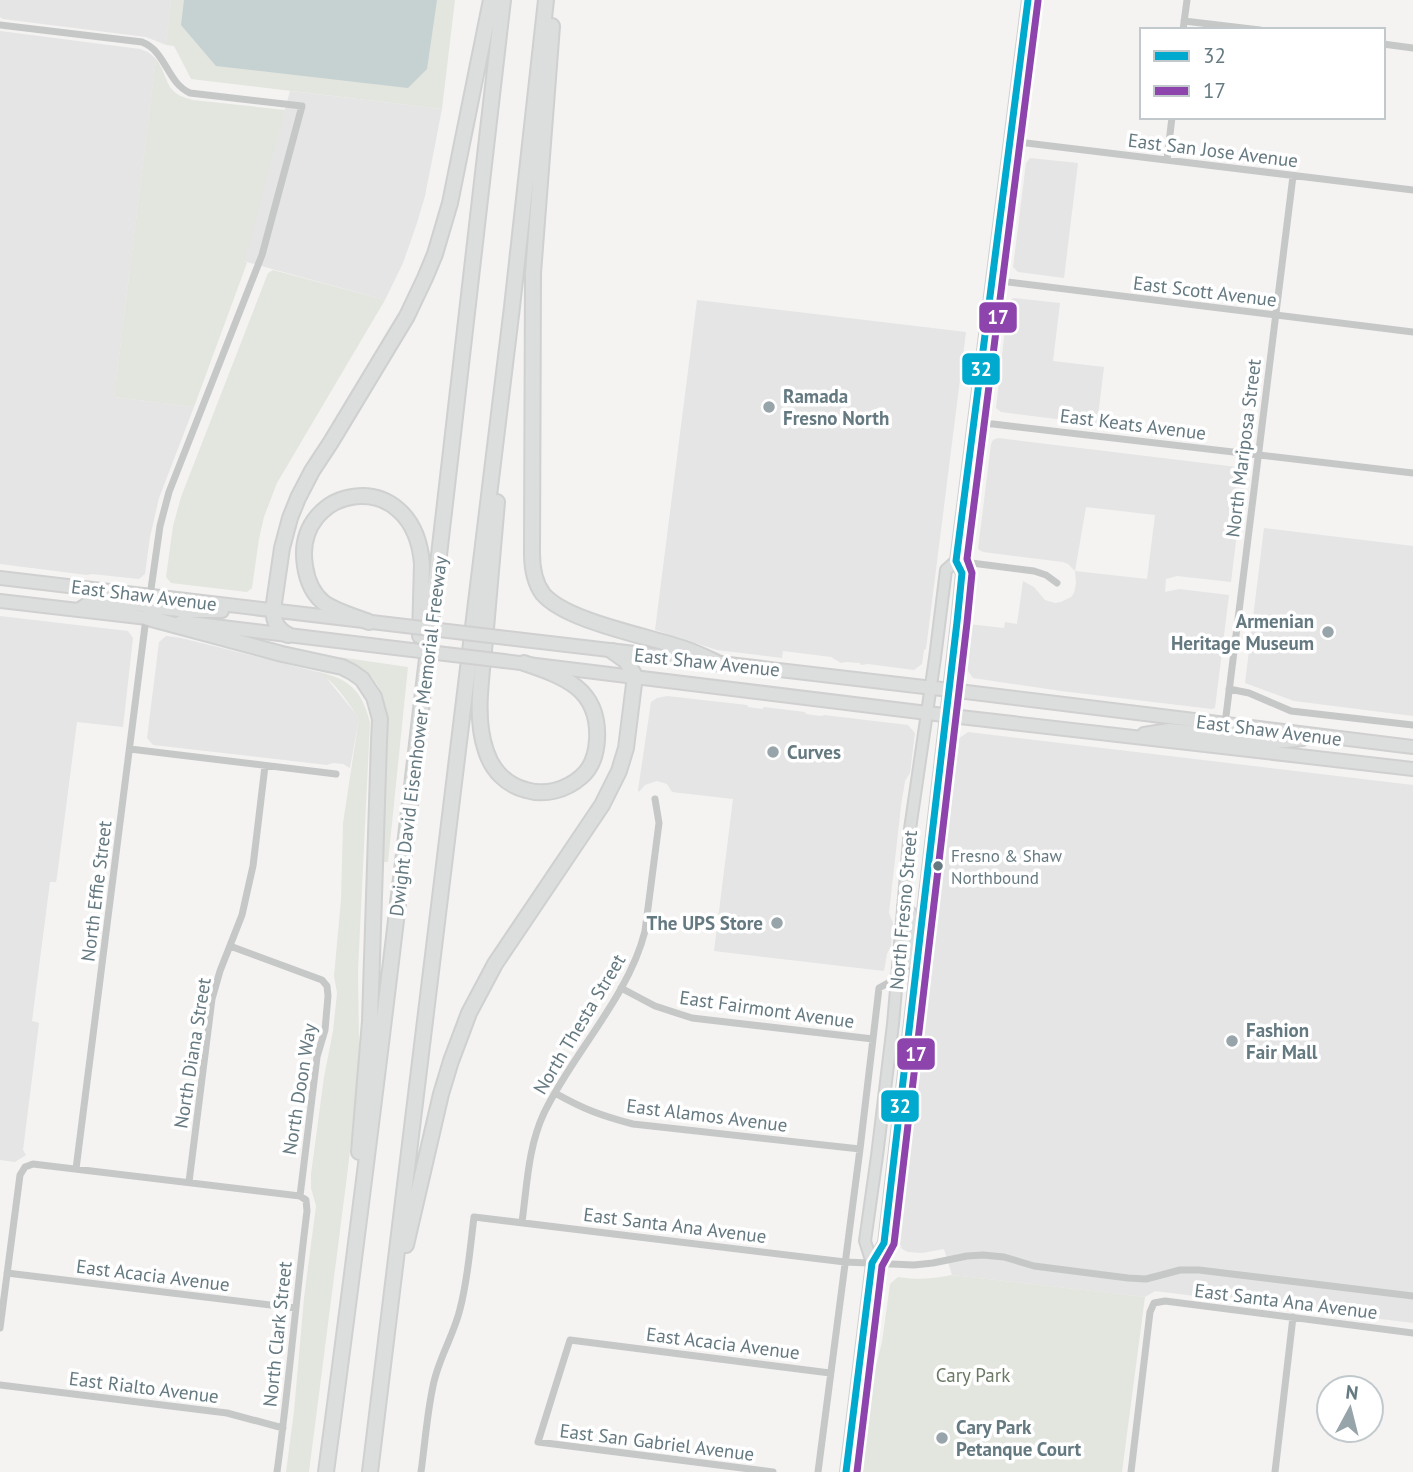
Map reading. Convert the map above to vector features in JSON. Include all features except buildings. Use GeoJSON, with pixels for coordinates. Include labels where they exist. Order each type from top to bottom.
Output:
{"type":"FeatureCollection","features":[{"type":"Feature","properties":{"kind":"highway"},"geometry":{"type":"LineString","coordinates":[[288,635],[277,626],[273,610],[287,528],[312,471],[407,316],[435,254],[450,203],[491,0]]}},
{"type":"Feature","properties":{"kind":"highway","name":"Dwight David Eisenhower Memorial Freeway"},"geometry":{"type":"LineString","coordinates":[[327,1472],[397,910],[503,0]]}},
{"type":"Feature","properties":{"kind":"highway"},"geometry":{"type":"LineString","coordinates":[[370,1472],[512,307],[546,0]]}},
{"type":"Feature","properties":{"kind":"highway"},"geometry":{"type":"LineString","coordinates":[[553,0],[533,274],[533,572],[544,595],[564,610],[685,649],[720,664]]}},
{"type":"Feature","properties":{"kind":"highway"},"geometry":{"type":"LineString","coordinates":[[512,307],[482,686],[482,736],[491,764],[497,773],[512,785],[529,792],[562,789],[583,776],[593,761],[597,742],[595,715],[586,695],[576,685],[524,663]]}},
{"type":"Feature","properties":{"kind":"highway"},"geometry":{"type":"LineString","coordinates":[[369,622],[325,604],[313,590],[305,563],[305,544],[317,517],[334,503],[360,496],[383,500],[400,510],[413,528],[421,552],[421,630],[409,737],[397,910]]}},
{"type":"Feature","properties":{"kind":"highway"},"geometry":{"type":"LineString","coordinates":[[147,618],[342,667],[362,679],[378,708],[370,1021],[360,1127],[353,1275]]}},
{"type":"Feature","properties":{"kind":"highway"},"geometry":{"type":"LineString","coordinates":[[389,1318],[441,1094],[462,1031],[495,964],[615,782],[626,748],[635,676],[626,661],[612,651]]}},
{"type":"Feature","properties":{"kind":"main road","name":"North Fresno Street"},"geometry":{"type":"LineString","coordinates":[[846,1472],[872,1263],[884,1243],[950,690],[962,573],[956,561],[1028,0]]}},
{"type":"Feature","properties":{"kind":"main road","name":"North Fresno Street"},"geometry":{"type":"LineString","coordinates":[[872,1263],[865,1241],[897,978],[910,829],[946,570],[956,561]]}},
{"type":"Feature","properties":{"kind":"main road","name":"East Shaw Avenue"},"geometry":{"type":"LineString","coordinates":[[0,578],[1413,747]]}},
{"type":"Feature","properties":{"kind":"main road"},"geometry":{"type":"LineString","coordinates":[[78,610],[92,601],[144,605],[150,596]]}},
{"type":"Feature","properties":{"kind":"main road","name":"East Shaw Avenue"},"geometry":{"type":"LineString","coordinates":[[0,601],[1413,769]]}},
{"type":"Feature","properties":{"kind":"main road"},"geometry":{"type":"LineString","coordinates":[[147,618],[149,613],[160,608],[190,611],[273,610]]}},
{"type":"Feature","properties":{"kind":"main road"},"geometry":{"type":"LineString","coordinates":[[1130,736],[1169,730],[1214,734],[1219,733],[1225,724]]}},
{"type":"Feature","properties":{"kind":"main road"},"geometry":{"type":"LineString","coordinates":[[1214,746],[1220,740],[1231,737],[1276,742],[1324,737]]}},
{"type":"Feature","properties":{"kind":"main road"},"geometry":{"type":"LineString","coordinates":[[904,906],[912,918],[909,956],[916,969]]}},
{"type":"Feature","properties":{"kind":"street"},"geometry":{"type":"LineString","coordinates":[[1183,28],[1187,0]]}},
{"type":"Feature","properties":{"kind":"street"},"geometry":{"type":"LineString","coordinates":[[1184,21],[1243,28]]}},
{"type":"Feature","properties":{"kind":"street"},"geometry":{"type":"LineString","coordinates":[[0,25],[142,42],[154,49],[179,86],[190,93],[302,106],[262,256],[169,492],[160,526],[150,596]]}},
{"type":"Feature","properties":{"kind":"street"},"geometry":{"type":"LineString","coordinates":[[1385,44],[1413,48]]}},
{"type":"Feature","properties":{"kind":"street"},"geometry":{"type":"LineString","coordinates":[[1167,160],[1172,119]]}},
{"type":"Feature","properties":{"kind":"street","name":"East San Jose Avenue"},"geometry":{"type":"LineString","coordinates":[[1010,141],[1413,190]]}},
{"type":"Feature","properties":{"kind":"street","name":"North Mariposa Street"},"geometry":{"type":"LineString","coordinates":[[1225,724],[1293,176]]}},
{"type":"Feature","properties":{"kind":"street","name":"East Scott Avenue"},"geometry":{"type":"LineString","coordinates":[[992,280],[1413,332]]}},
{"type":"Feature","properties":{"kind":"street","name":"East Keats Avenue"},"geometry":{"type":"LineString","coordinates":[[974,423],[1413,473]]}},
{"type":"Feature","properties":{"kind":"street"},"geometry":{"type":"LineString","coordinates":[[956,561],[1034,571],[1057,583]]}},
{"type":"Feature","properties":{"kind":"street","name":"North Effie Street"},"geometry":{"type":"LineString","coordinates":[[76,1168],[147,618]]}},
{"type":"Feature","properties":{"kind":"street"},"geometry":{"type":"LineString","coordinates":[[1229,689],[1249,693],[1292,711],[1413,725]]}},
{"type":"Feature","properties":{"kind":"street"},"geometry":{"type":"LineString","coordinates":[[130,749],[336,774]]}},
{"type":"Feature","properties":{"kind":"street","name":"North Diana Street"},"geometry":{"type":"LineString","coordinates":[[189,1182],[212,999],[242,915],[253,866],[265,766]]}},
{"type":"Feature","properties":{"kind":"street","name":"North Thesta Street"},"geometry":{"type":"LineString","coordinates":[[522,1222],[531,1154],[545,1112],[621,988],[641,947],[659,822],[655,799]]}},
{"type":"Feature","properties":{"kind":"street","name":"North Doon Way"},"geometry":{"type":"LineString","coordinates":[[230,946],[322,980],[327,986],[325,1030],[317,1057],[303,1198]]}},
{"type":"Feature","properties":{"kind":"street"},"geometry":{"type":"LineString","coordinates":[[818,1472],[879,988],[897,978]]}},
{"type":"Feature","properties":{"kind":"street","name":"East Fairmont Avenue"},"geometry":{"type":"LineString","coordinates":[[621,988],[654,1006],[692,1018],[873,1039]]}},
{"type":"Feature","properties":{"kind":"street","name":"East Alamos Avenue"},"geometry":{"type":"LineString","coordinates":[[555,1093],[584,1109],[633,1124],[860,1149]]}},
{"type":"Feature","properties":{"kind":"street"},"geometry":{"type":"LineString","coordinates":[[0,1328],[20,1175],[25,1167],[33,1164],[76,1168],[303,1198]]}},
{"type":"Feature","properties":{"kind":"street","name":"North Clark Street"},"geometry":{"type":"LineString","coordinates":[[277,1472],[307,1211],[303,1198]]}},
{"type":"Feature","properties":{"kind":"street","name":"East Santa Ana Avenue"},"geometry":{"type":"LineString","coordinates":[[421,1472],[432,1386],[460,1310],[474,1217],[845,1262],[914,1265],[983,1255],[1004,1257],[1034,1266],[1128,1278],[1146,1279],[1180,1270],[1199,1270],[1413,1296]]}},
{"type":"Feature","properties":{"kind":"street","name":"East Acacia Avenue"},"geometry":{"type":"LineString","coordinates":[[7,1273],[295,1308]]}},
{"type":"Feature","properties":{"kind":"street","name":"East Santa Ana Avenue"},"geometry":{"type":"LineString","coordinates":[[1131,1472],[1150,1312],[1154,1303],[1165,1301],[1413,1333]]}},
{"type":"Feature","properties":{"kind":"street"},"geometry":{"type":"LineString","coordinates":[[1275,1472],[1293,1317]]}},
{"type":"Feature","properties":{"kind":"street","name":"East Acacia Avenue"},"geometry":{"type":"LineString","coordinates":[[538,1442],[570,1340],[830,1373]]}},
{"type":"Feature","properties":{"kind":"street","name":"East Rialto Avenue"},"geometry":{"type":"LineString","coordinates":[[0,1385],[227,1413],[283,1428]]}},
{"type":"Feature","properties":{"kind":"street","name":"East San Gabriel Avenue"},"geometry":{"type":"LineString","coordinates":[[538,1442],[774,1472]]}},
{"type":"Feature","properties":{"kind":"shaded area"},"geometry":{"type":"Polygon","coordinates":[[[0,0],[171,0],[166,45],[146,37],[3,19],[0,17],[0,0]]]}},
{"type":"Feature","properties":{"kind":"shaded area"},"geometry":{"type":"Polygon","coordinates":[[[184,0],[437,0],[427,69],[408,88],[216,66],[181,25],[184,0]]]}},
{"type":"Feature","properties":{"kind":"shaded area"},"geometry":{"type":"Polygon","coordinates":[[[0,31],[140,49],[156,59],[114,397],[194,407],[159,498],[145,574],[139,579],[0,564],[0,31]]]}},
{"type":"Feature","properties":{"kind":"shaded area"},"geometry":{"type":"Polygon","coordinates":[[[290,91],[442,109],[417,223],[403,263],[385,300],[243,261],[290,91]]]}},
{"type":"Feature","properties":{"kind":"shaded area"},"geometry":{"type":"Polygon","coordinates":[[[1030,158],[1078,163],[1064,278],[1018,272],[1013,267],[1026,163],[1030,158]]]}},
{"type":"Feature","properties":{"kind":"shaded area"},"geometry":{"type":"Polygon","coordinates":[[[1013,298],[1060,303],[1053,361],[1104,367],[1097,424],[1001,412],[996,408],[1008,303],[1013,298]]]}},
{"type":"Feature","properties":{"kind":"shaded area"},"geometry":{"type":"Polygon","coordinates":[[[697,300],[966,332],[926,649],[922,664],[914,670],[841,663],[831,657],[783,651],[782,658],[717,650],[655,630],[697,300]]]}},
{"type":"Feature","properties":{"kind":"shaded area"},"geometry":{"type":"Polygon","coordinates":[[[998,438],[1245,468],[1231,582],[1177,576],[1166,579],[1165,592],[1179,589],[1229,595],[1215,708],[973,678],[966,668],[970,647],[968,624],[1004,628],[1005,622],[1017,624],[1023,581],[1034,587],[1045,600],[1055,603],[1071,597],[1076,583],[1075,571],[1063,562],[983,552],[978,549],[993,440],[998,438]],[[1086,507],[1075,571],[1147,579],[1155,515],[1086,507]]]}},
{"type":"Feature","properties":{"kind":"shaded area"},"geometry":{"type":"Polygon","coordinates":[[[1264,528],[1413,546],[1413,716],[1294,701],[1245,683],[1264,528]]]}},
{"type":"Feature","properties":{"kind":"shaded area"},"geometry":{"type":"Polygon","coordinates":[[[0,616],[128,631],[133,638],[123,727],[77,722],[57,877],[56,882],[50,882],[32,1021],[39,1023],[23,1150],[26,1155],[15,1162],[0,1160],[0,616]]]}},
{"type":"Feature","properties":{"kind":"shaded area"},"geometry":{"type":"Polygon","coordinates":[[[166,636],[324,675],[359,718],[350,768],[343,764],[327,765],[153,745],[147,738],[159,642],[166,636]]]}},
{"type":"Feature","properties":{"kind":"shaded area"},"geometry":{"type":"Polygon","coordinates":[[[667,696],[908,725],[915,733],[910,773],[905,781],[901,806],[889,913],[893,923],[891,946],[884,971],[714,951],[733,799],[672,792],[667,784],[657,781],[645,785],[639,792],[651,702],[667,696]]]}},
{"type":"Feature","properties":{"kind":"shaded area"},"geometry":{"type":"Polygon","coordinates":[[[968,732],[1413,785],[1413,1323],[1155,1291],[1145,1297],[952,1275],[944,1249],[922,1253],[902,1249],[899,1242],[949,795],[954,783],[958,739],[968,732]]]}},
{"type":"Feature","properties":{"kind":"green space"},"geometry":{"type":"Polygon","coordinates":[[[171,0],[455,0],[442,109],[191,79],[174,46],[166,45],[171,0]]]}},
{"type":"Feature","properties":{"kind":"green space"},"geometry":{"type":"Polygon","coordinates":[[[156,59],[169,85],[183,97],[285,110],[244,261],[247,263],[194,407],[114,397],[156,59]]]}},
{"type":"Feature","properties":{"kind":"green space"},"geometry":{"type":"Polygon","coordinates":[[[273,270],[385,300],[277,483],[264,517],[252,588],[247,592],[171,583],[166,577],[173,526],[181,497],[268,273],[273,270]]]}},
{"type":"Feature","properties":{"kind":"green space"},"geometry":{"type":"Polygon","coordinates":[[[339,657],[408,667],[388,862],[382,862],[388,721],[386,708],[379,688],[368,673],[339,657]]]}},
{"type":"Feature","properties":{"kind":"green space"},"geometry":{"type":"Polygon","coordinates":[[[314,671],[336,677],[351,686],[362,701],[370,722],[358,971],[358,1084],[309,1472],[286,1472],[316,1206],[311,1188],[311,1174],[337,993],[334,976],[341,900],[343,823],[359,718],[334,685],[314,671]]]}},
{"type":"Feature","properties":{"kind":"green space","name":"Cary Park"},"geometry":{"type":"Polygon","coordinates":[[[952,1275],[1145,1297],[1122,1472],[861,1472],[866,1404],[882,1342],[890,1284],[898,1277],[925,1279],[952,1275]]]}},
{"type":"Feature","properties":{"kind":"transit line","name":"32"},"geometry":{"type":"LineString","coordinates":[[846,1472],[872,1263],[884,1243],[957,622],[962,573],[956,561],[1028,0]]}},
{"type":"Feature","properties":{"kind":"transit line","name":"17"},"geometry":{"type":"LineString","coordinates":[[857,1472],[882,1266],[894,1244],[967,623],[972,573],[967,559],[1038,1]]}},
{"type":"Feature","properties":{"kind":"place","name":"Ramada Fresno North"},"geometry":{"type":"Point","coordinates":[769,407]}},
{"type":"Feature","properties":{"kind":"place","name":"Armenian Heritage Museum"},"geometry":{"type":"Point","coordinates":[1328,632]}},
{"type":"Feature","properties":{"kind":"place","name":"Curves"},"geometry":{"type":"Point","coordinates":[773,752]}},
{"type":"Feature","properties":{"kind":"place","name":"Fresno & Shaw Northbound"},"geometry":{"type":"Point","coordinates":[938,866]}},
{"type":"Feature","properties":{"kind":"place","name":"The UPS Store"},"geometry":{"type":"Point","coordinates":[777,923]}},
{"type":"Feature","properties":{"kind":"place","name":"Fashion Fair Mall"},"geometry":{"type":"Point","coordinates":[1232,1041]}},
{"type":"Feature","properties":{"kind":"place","name":"Cary Park Petanque Court"},"geometry":{"type":"Point","coordinates":[942,1438]}}]}
